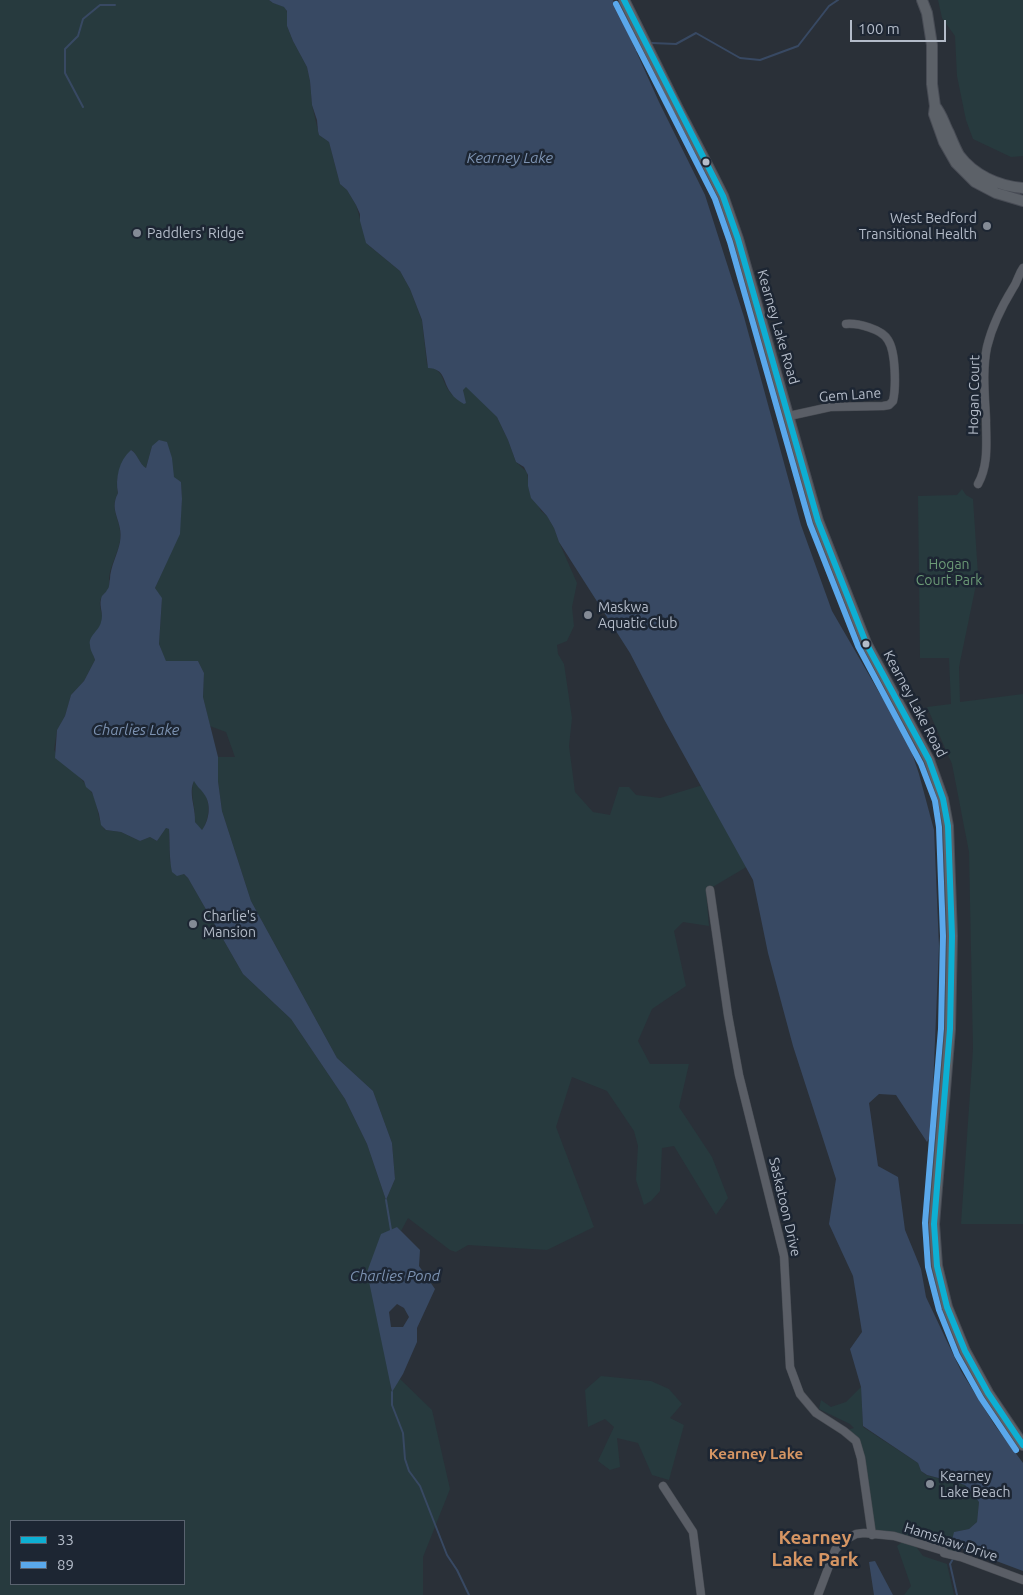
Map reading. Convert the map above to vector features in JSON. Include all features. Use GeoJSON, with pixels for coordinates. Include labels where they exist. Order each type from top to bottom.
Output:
{"type":"FeatureCollection","features":[{"type":"Feature","properties":{"kind":"main road","name":"Kearney Lake Road"},"geometry":{"type":"LineString","coordinates":[[624,0],[651,57],[723,196],[738,239],[818,521],[866,642],[929,760],[943,799],[948,826],[952,936],[950,1030],[935,1203],[935,1245],[947,1307],[964,1351],[975,1372],[1023,1445]]}},
{"type":"Feature","properties":{"kind":"main road"},"geometry":{"type":"LineString","coordinates":[[922,0],[927,14],[932,45],[934,114],[939,130],[956,163],[975,182],[996,193],[1023,201]]}},
{"type":"Feature","properties":{"kind":"main road"},"geometry":{"type":"LineString","coordinates":[[935,106],[940,112],[959,154],[970,167],[983,177],[999,184],[1023,188]]}},
{"type":"Feature","properties":{"kind":"street","name":"Hogan Court"},"geometry":{"type":"LineString","coordinates":[[978,484],[986,465],[985,367],[987,349],[1003,306],[1020,281],[1017,275],[1023,268]]}},
{"type":"Feature","properties":{"kind":"street","name":"Gem Lane"},"geometry":{"type":"LineString","coordinates":[[789,416],[830,407],[883,406],[889,405],[893,401],[893,366],[889,341],[883,334],[863,325],[846,324]]}},
{"type":"Feature","properties":{"kind":"street","name":"Saskatoon Drive"},"geometry":{"type":"LineString","coordinates":[[710,890],[728,1015],[739,1075],[784,1256],[790,1367],[796,1386],[816,1413],[856,1441],[861,1458],[872,1535]]}},
{"type":"Feature","properties":{"kind":"street"},"geometry":{"type":"LineString","coordinates":[[664,1486],[693,1532],[701,1595]]}},
{"type":"Feature","properties":{"kind":"street","name":"Hamshaw Drive"},"geometry":{"type":"LineString","coordinates":[[818,1595],[833,1554],[846,1539],[856,1534],[903,1538],[944,1551],[944,1553],[960,1556],[1023,1580]]}},
{"type":"Feature","properties":{"kind":"green space"},"geometry":{"type":"Polygon","coordinates":[[[0,0],[269,0],[285,7],[288,15],[287,26],[307,67],[312,105],[319,135],[329,142],[340,184],[347,190],[356,205],[367,244],[400,271],[410,289],[422,321],[427,365],[440,373],[449,391],[454,396],[465,403],[463,390],[466,386],[497,417],[516,462],[527,472],[529,488],[541,511],[547,516],[554,528],[577,583],[572,607],[574,626],[567,641],[557,645],[558,654],[564,664],[572,718],[569,746],[575,792],[593,812],[610,815],[619,787],[629,787],[636,795],[660,798],[706,784],[748,866],[706,891],[709,926],[683,922],[674,931],[686,986],[652,1009],[638,1041],[650,1064],[689,1064],[679,1107],[712,1157],[728,1198],[716,1215],[674,1146],[662,1148],[660,1191],[651,1201],[644,1205],[636,1180],[638,1146],[634,1131],[607,1091],[572,1077],[556,1127],[594,1227],[547,1250],[468,1245],[456,1252],[450,1250],[408,1218],[401,1231],[397,1227],[381,1235],[391,1391],[400,1379],[432,1410],[450,1489],[423,1557],[423,1595],[0,1595],[0,0]],[[152,446],[146,468],[131,450],[120,471],[117,481],[118,493],[115,500],[115,511],[120,527],[120,541],[112,564],[109,588],[102,596],[100,602],[102,620],[92,649],[95,660],[84,681],[71,695],[65,716],[57,730],[54,750],[93,794],[100,821],[105,830],[121,832],[140,841],[150,837],[157,841],[166,828],[169,829],[170,862],[188,878],[243,974],[291,1019],[345,1099],[367,1144],[386,1200],[395,1179],[392,1143],[373,1091],[337,1058],[251,901],[222,811],[218,781],[218,757],[235,757],[226,732],[210,726],[203,697],[204,673],[198,661],[166,662],[159,644],[162,599],[155,588],[179,534],[182,499],[181,482],[175,479],[152,446]]]}},
{"type":"Feature","properties":{"kind":"green space"},"geometry":{"type":"Polygon","coordinates":[[[938,0],[1023,0],[1023,156],[1011,157],[973,139],[966,120],[957,76],[955,36],[942,18],[938,0]]]}},
{"type":"Feature","properties":{"kind":"green space","name":"Hogan Court Park"},"geometry":{"type":"Polygon","coordinates":[[[962,489],[966,495],[973,499],[978,575],[959,667],[960,702],[1023,694],[1023,1224],[961,1224],[973,1049],[969,852],[952,764],[927,707],[951,704],[949,658],[920,658],[918,496],[957,495],[962,489]]]}},
{"type":"Feature","properties":{"kind":"green space"},"geometry":{"type":"Polygon","coordinates":[[[194,780],[206,796],[209,809],[202,831],[195,822],[192,795],[194,780]]]}},
{"type":"Feature","properties":{"kind":"green space"},"geometry":{"type":"Polygon","coordinates":[[[601,1376],[651,1381],[669,1389],[682,1404],[670,1418],[684,1425],[669,1480],[652,1475],[638,1443],[617,1438],[620,1467],[610,1470],[598,1461],[614,1427],[605,1419],[588,1427],[585,1390],[601,1376]]]}},
{"type":"Feature","properties":{"kind":"green space"},"geometry":{"type":"Polygon","coordinates":[[[861,1387],[863,1427],[918,1463],[921,1471],[926,1475],[965,1485],[979,1502],[977,1522],[969,1529],[955,1532],[951,1544],[958,1547],[954,1555],[910,1542],[872,1535],[857,1450],[844,1431],[854,1428],[850,1424],[819,1409],[821,1400],[831,1407],[846,1402],[861,1387]]]}},
{"type":"Feature","properties":{"kind":"green space"},"geometry":{"type":"Polygon","coordinates":[[[904,1541],[914,1544],[923,1556],[947,1564],[954,1595],[904,1595],[911,1586],[897,1546],[904,1541]]]}},
{"type":"Feature","properties":{"kind":"water","name":"Kearney Lake"},"geometry":{"type":"Polygon","coordinates":[[[269,0],[613,0],[659,102],[705,195],[744,317],[801,525],[832,611],[906,735],[934,830],[939,946],[931,1135],[927,1142],[896,1095],[879,1094],[869,1103],[878,1166],[898,1177],[905,1230],[921,1269],[926,1297],[961,1371],[994,1424],[1023,1463],[1023,1571],[951,1544],[954,1532],[969,1529],[977,1522],[979,1502],[965,1485],[927,1475],[921,1471],[918,1463],[863,1426],[861,1387],[850,1349],[862,1332],[853,1276],[829,1224],[836,1179],[793,1046],[768,953],[753,880],[665,721],[630,653],[559,542],[547,516],[531,498],[528,475],[524,467],[516,462],[497,417],[466,387],[463,390],[466,403],[458,401],[448,389],[441,373],[428,368],[422,320],[410,289],[400,271],[366,243],[360,214],[347,190],[340,184],[329,142],[319,135],[312,105],[307,67],[287,26],[287,11],[284,7],[269,0]]]}},
{"type":"Feature","properties":{"kind":"water","name":"Charlies Lake"},"geometry":{"type":"Polygon","coordinates":[[[159,440],[167,442],[172,458],[174,477],[181,482],[182,499],[180,534],[155,588],[162,598],[159,644],[166,661],[198,661],[204,673],[203,697],[218,757],[218,781],[222,811],[251,901],[337,1058],[373,1091],[392,1143],[395,1179],[386,1200],[367,1144],[345,1099],[291,1019],[243,974],[188,878],[184,874],[177,876],[172,872],[169,829],[166,828],[157,841],[150,837],[140,841],[121,832],[106,830],[101,825],[92,792],[86,787],[84,781],[55,758],[57,730],[65,716],[71,695],[84,681],[95,660],[90,642],[101,622],[101,599],[109,587],[111,570],[121,535],[115,511],[119,470],[123,459],[131,450],[146,468],[152,446],[159,440]],[[194,781],[192,796],[195,822],[202,830],[208,817],[209,807],[204,794],[194,781]]]}},
{"type":"Feature","properties":{"kind":"water","name":"Charlies Pond"},"geometry":{"type":"Polygon","coordinates":[[[397,1227],[420,1250],[419,1266],[435,1289],[417,1328],[417,1342],[403,1374],[392,1392],[367,1272],[381,1234],[397,1227]],[[397,1304],[389,1312],[391,1327],[403,1327],[409,1317],[404,1308],[397,1304]]]}},
{"type":"Feature","properties":{"kind":"water"},"geometry":{"type":"Polygon","coordinates":[[[875,1561],[893,1595],[874,1595],[869,1562],[875,1561]]]}},
{"type":"Feature","properties":{"kind":"waterway"},"geometry":{"type":"LineString","coordinates":[[652,43],[676,44],[696,33],[740,58],[760,60],[798,46],[829,6],[838,0]]}},
{"type":"Feature","properties":{"kind":"waterway"},"geometry":{"type":"LineString","coordinates":[[83,107],[65,73],[65,49],[78,36],[83,19],[100,5],[115,5]]}},
{"type":"Feature","properties":{"kind":"waterway"},"geometry":{"type":"LineString","coordinates":[[635,51],[640,49]]}},
{"type":"Feature","properties":{"kind":"waterway"},"geometry":{"type":"LineString","coordinates":[[386,1200],[391,1230]]}},
{"type":"Feature","properties":{"kind":"waterway"},"geometry":{"type":"LineString","coordinates":[[392,1392],[392,1405],[403,1433],[405,1459],[409,1471],[420,1486],[447,1555],[457,1570],[469,1595]]}},
{"type":"Feature","properties":{"kind":"waterway"},"geometry":{"type":"LineString","coordinates":[[956,1552],[958,1547]]}},
{"type":"Feature","properties":{"kind":"waterway"},"geometry":{"type":"LineString","coordinates":[[953,1559],[950,1564],[957,1595]]}},
{"type":"Feature","properties":{"kind":"transit line","name":"33"},"geometry":{"type":"LineString","coordinates":[[624,0],[723,196],[738,239],[818,521],[866,643],[929,760],[943,799],[948,826],[952,936],[950,1029],[934,1224],[937,1266],[947,1307],[965,1351],[988,1393],[1023,1445]]}},
{"type":"Feature","properties":{"kind":"transit line","name":"89"},"geometry":{"type":"LineString","coordinates":[[616,4],[715,199],[730,242],[810,524],[858,646],[921,764],[935,801],[939,827],[943,936],[941,1029],[925,1223],[928,1267],[939,1310],[957,1355],[981,1398],[1016,1450]]}},
{"type":"Feature","properties":{"kind":"place","name":"West Bedford Transitional Health"},"geometry":{"type":"Point","coordinates":[987,226]}},
{"type":"Feature","properties":{"kind":"place","name":"Paddlers' Ridge"},"geometry":{"type":"Point","coordinates":[137,233]}},
{"type":"Feature","properties":{"kind":"place","name":"Maskwa Aquatic Club"},"geometry":{"type":"Point","coordinates":[588,615]}},
{"type":"Feature","properties":{"kind":"place","name":"Charlie's Mansion"},"geometry":{"type":"Point","coordinates":[193,924]}},
{"type":"Feature","properties":{"kind":"place","name":"Kearney Lake Beach"},"geometry":{"type":"Point","coordinates":[930,1484]}},
{"type":"Feature","properties":{"kind":"district","name":"Kearney Lake"},"geometry":{"type":"Point","coordinates":[756,1454]}},
{"type":"Feature","properties":{"kind":"district","name":"Kearney Lake Park"},"geometry":{"type":"Point","coordinates":[815,1549]}}]}
